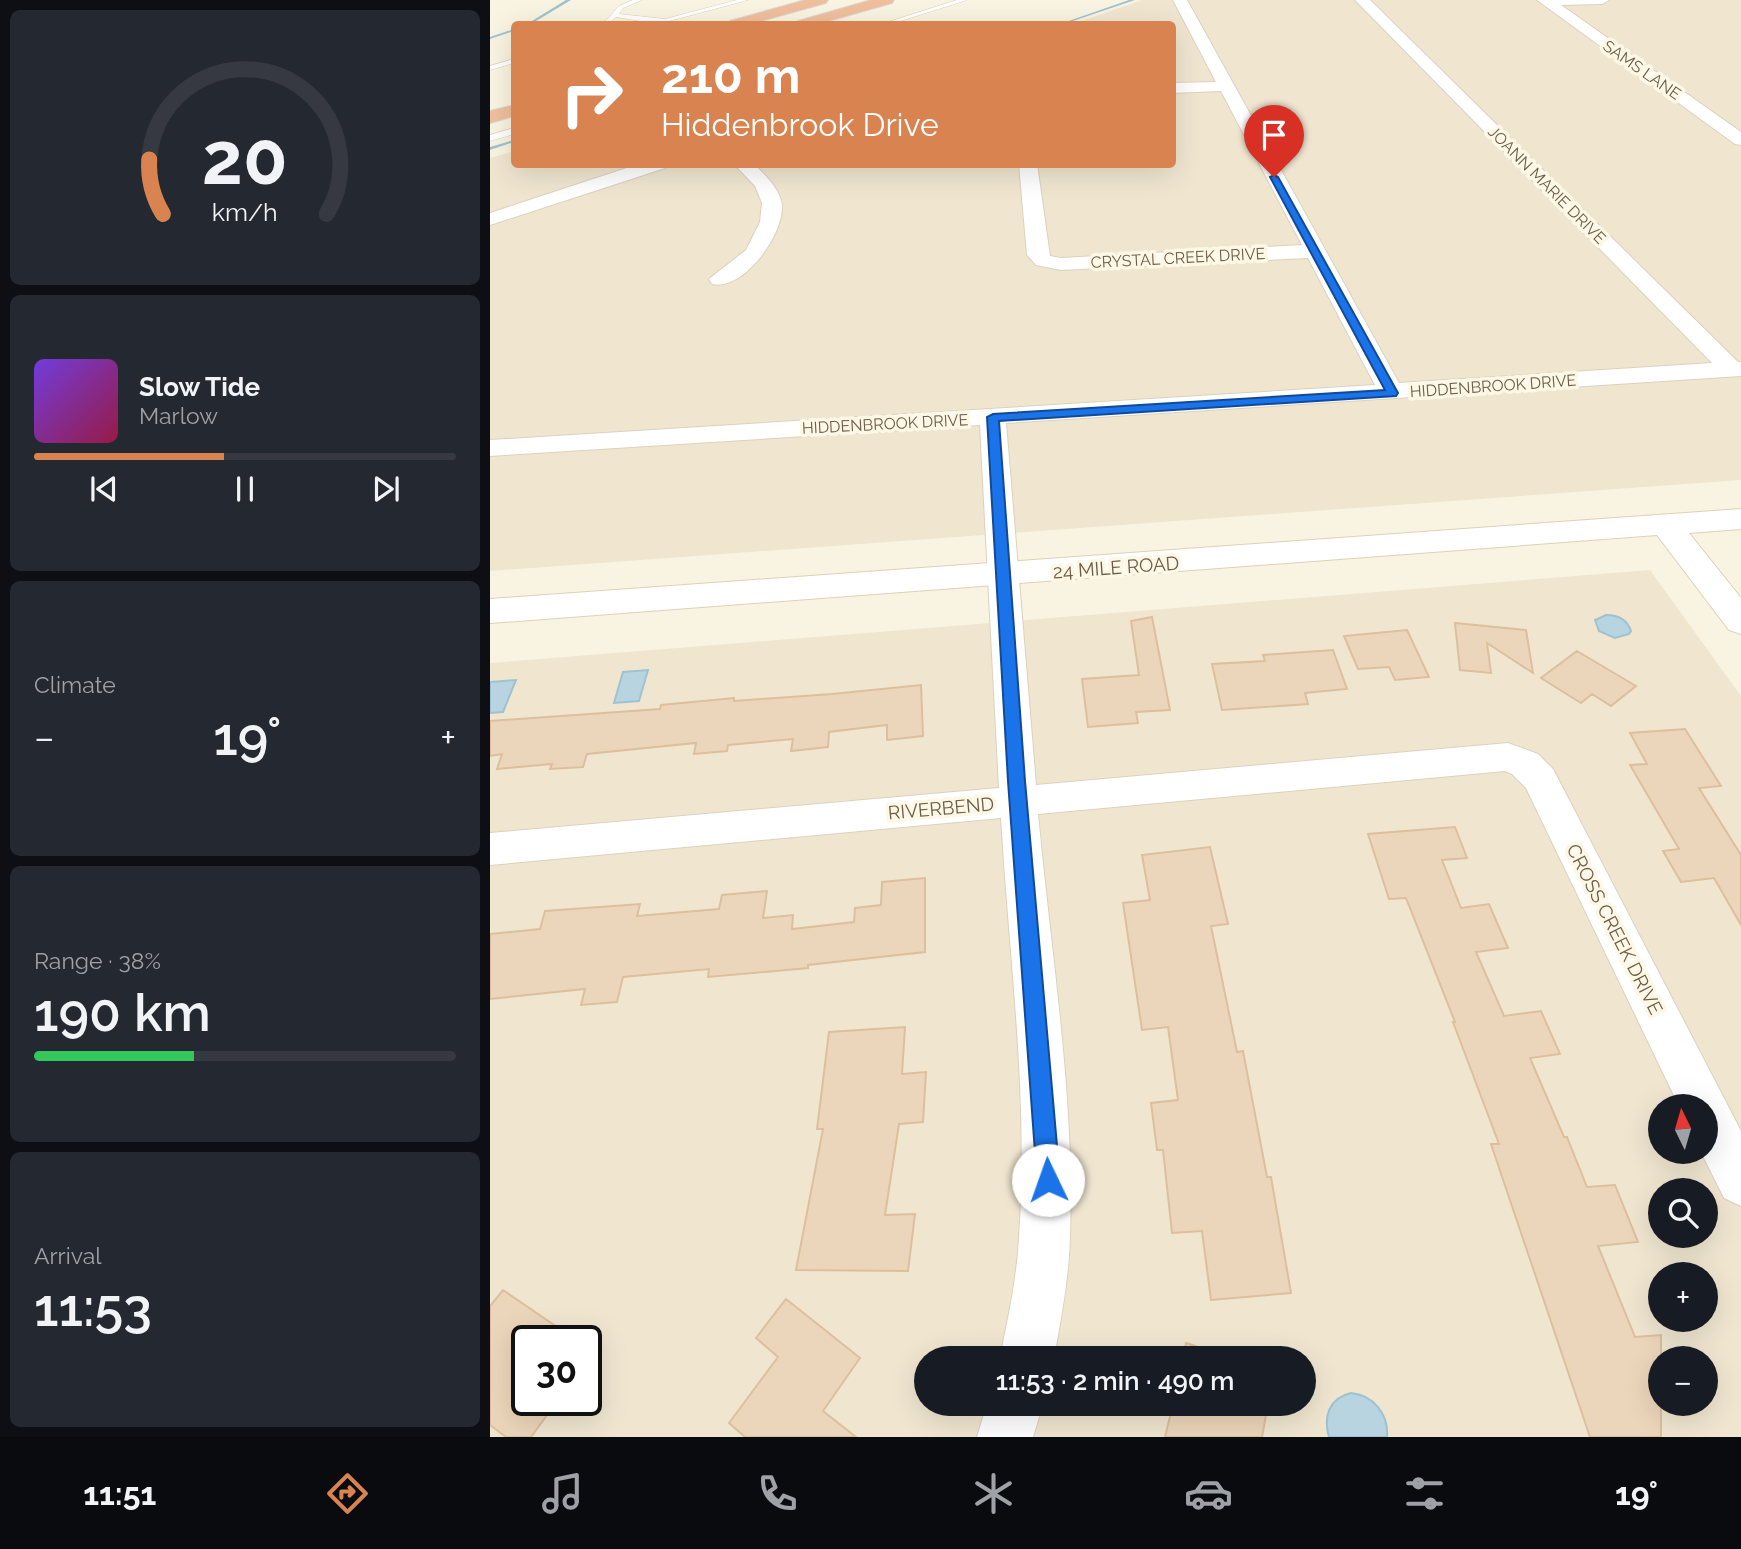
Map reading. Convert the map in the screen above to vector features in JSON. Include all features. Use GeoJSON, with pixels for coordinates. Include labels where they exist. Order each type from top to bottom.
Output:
{"type":"FeatureCollection","features":[{"type":"Feature","properties":{"kind":"highway"},"geometry":{"type":"LineString","coordinates":[[746,21],[821,0]]}},
{"type":"Feature","properties":{"kind":"highway"},"geometry":{"type":"LineString","coordinates":[[814,21],[887,0]]}},
{"type":"Feature","properties":{"kind":"highway"},"geometry":{"type":"LineString","coordinates":[[490,117],[511,111]]}},
{"type":"Feature","properties":{"kind":"street"},"geometry":{"type":"LineString","coordinates":[[1180,0],[1392,393]]}},
{"type":"Feature","properties":{"kind":"street","name":"JOANN MARIE DRIVE"},"geometry":{"type":"LineString","coordinates":[[1363,0],[1736,370]]}},
{"type":"Feature","properties":{"kind":"street"},"geometry":{"type":"LineString","coordinates":[[1545,1],[1602,0]]}},
{"type":"Feature","properties":{"kind":"street","name":"SAMS LANE"},"geometry":{"type":"LineString","coordinates":[[1545,1],[1741,140]]}},
{"type":"Feature","properties":{"kind":"street"},"geometry":{"type":"LineString","coordinates":[[1176,88],[1226,86]]}},
{"type":"Feature","properties":{"kind":"street"},"geometry":{"type":"LineString","coordinates":[[490,219],[647,168]]}},
{"type":"Feature","properties":{"kind":"street"},"geometry":{"type":"LineString","coordinates":[[720,279],[755,253],[770,222],[772,203],[763,184],[747,168]]}},
{"type":"Feature","properties":{"kind":"street","name":"CRYSTAL CREEK DRIVE"},"geometry":{"type":"LineString","coordinates":[[1028,168],[1037,257],[1043,261],[1061,264],[1314,251]]}},
{"type":"Feature","properties":{"kind":"street","name":"HIDDENBROOK DRIVE"},"geometry":{"type":"LineString","coordinates":[[490,448],[1736,370]]}},
{"type":"Feature","properties":{"kind":"street"},"geometry":{"type":"LineString","coordinates":[[993,417],[1018,801],[1048,1180],[1042,1280],[1029,1346]]}},
{"type":"Feature","properties":{"kind":"street","name":"24 MILE ROAD"},"geometry":{"type":"LineString","coordinates":[[490,611],[1741,519]]}},
{"type":"Feature","properties":{"kind":"street"},"geometry":{"type":"LineString","coordinates":[[1667,526],[1741,622]]}},
{"type":"Feature","properties":{"kind":"street","name":"RIVERBEND"},"geometry":{"type":"LineString","coordinates":[[490,849],[1494,757],[1518,760]]}},
{"type":"Feature","properties":{"kind":"street","name":"CROSS CREEK DRIVE"},"geometry":{"type":"LineString","coordinates":[[1518,760],[1540,779],[1697,1094]]}},
{"type":"Feature","properties":{"kind":"street"},"geometry":{"type":"LineString","coordinates":[[1718,1136],[1741,1181]]}},
{"type":"Feature","properties":{"kind":"street"},"geometry":{"type":"LineString","coordinates":[[1005,1437],[1011,1416]]}},
{"type":"Feature","properties":{"kind":"lane"},"geometry":{"type":"LineString","coordinates":[[609,21],[621,7],[639,0]]}},
{"type":"Feature","properties":{"kind":"lane"},"geometry":{"type":"LineString","coordinates":[[667,21],[745,0]]}},
{"type":"Feature","properties":{"kind":"lane"},"geometry":{"type":"LineString","coordinates":[[895,21],[964,0]]}},
{"type":"Feature","properties":{"kind":"lane"},"geometry":{"type":"LineString","coordinates":[[614,15],[637,20],[672,20]]}},
{"type":"Feature","properties":{"kind":"lane"},"geometry":{"type":"LineString","coordinates":[[490,68],[511,62]]}},
{"type":"Feature","properties":{"kind":"lane"},"geometry":{"type":"LineString","coordinates":[[490,138],[511,132]]}},
{"type":"Feature","properties":{"kind":"shaded area"},"geometry":{"type":"Polygon","coordinates":[[[1142,0],[1741,0],[1741,480],[490,571],[490,158],[511,152],[511,168],[1176,168],[1176,21],[1082,21],[1142,0]]]}},
{"type":"Feature","properties":{"kind":"shaded area"},"geometry":{"type":"Polygon","coordinates":[[[1650,570],[1741,696],[1741,1437],[490,1437],[490,663],[1650,570]]]}},
{"type":"Feature","properties":{"kind":"water"},"geometry":{"type":"Polygon","coordinates":[[[1606,615],[1624,621],[1631,631],[1629,634],[1615,638],[1599,631],[1595,620],[1606,615]]]}},
{"type":"Feature","properties":{"kind":"water"},"geometry":{"type":"Polygon","coordinates":[[[648,670],[639,701],[614,703],[623,672],[648,670]]]}},
{"type":"Feature","properties":{"kind":"water"},"geometry":{"type":"Polygon","coordinates":[[[516,680],[503,712],[490,713],[490,682],[516,680]]]}},
{"type":"Feature","properties":{"kind":"water"},"geometry":{"type":"Polygon","coordinates":[[[1351,1393],[1366,1397],[1378,1407],[1385,1421],[1387,1437],[1329,1437],[1327,1422],[1330,1409],[1337,1399],[1351,1393]]]}},
{"type":"Feature","properties":{"kind":"building"},"geometry":{"type":"Polygon","coordinates":[[[1152,617],[1170,710],[1136,712],[1138,723],[1088,727],[1082,679],[1139,675],[1131,621],[1152,617]]]}},
{"type":"Feature","properties":{"kind":"building"},"geometry":{"type":"Polygon","coordinates":[[[1455,623],[1526,630],[1533,673],[1487,643],[1491,673],[1460,670],[1455,623]]]}},
{"type":"Feature","properties":{"kind":"building"},"geometry":{"type":"Polygon","coordinates":[[[1407,630],[1429,677],[1395,680],[1389,667],[1358,669],[1344,636],[1407,630]]]}},
{"type":"Feature","properties":{"kind":"building"},"geometry":{"type":"Polygon","coordinates":[[[1333,650],[1347,689],[1305,693],[1308,704],[1222,710],[1212,664],[1265,661],[1263,655],[1333,650]]]}},
{"type":"Feature","properties":{"kind":"building"},"geometry":{"type":"Polygon","coordinates":[[[1577,651],[1636,686],[1611,706],[1592,694],[1581,703],[1541,678],[1577,651]]]}},
{"type":"Feature","properties":{"kind":"building"},"geometry":{"type":"Polygon","coordinates":[[[921,685],[923,736],[887,740],[887,725],[829,732],[828,747],[791,751],[793,739],[728,745],[727,751],[694,754],[696,743],[587,754],[583,767],[550,769],[552,764],[497,769],[502,754],[490,756],[490,721],[660,709],[661,705],[734,698],[734,701],[921,685]]]}},
{"type":"Feature","properties":{"kind":"building"},"geometry":{"type":"Polygon","coordinates":[[[1685,729],[1721,786],[1699,788],[1741,855],[1741,925],[1714,878],[1681,882],[1663,851],[1679,849],[1630,765],[1647,764],[1630,733],[1685,729]]]}},
{"type":"Feature","properties":{"kind":"building"},"geometry":{"type":"Polygon","coordinates":[[[1455,827],[1467,858],[1442,860],[1461,908],[1489,904],[1508,948],[1476,952],[1504,1016],[1541,1011],[1560,1054],[1530,1058],[1587,1187],[1615,1185],[1638,1242],[1598,1246],[1635,1337],[1661,1335],[1661,1346],[1648,1346],[1648,1416],[1661,1416],[1661,1437],[1590,1437],[1491,1144],[1499,1144],[1455,1022],[1406,898],[1389,899],[1368,834],[1455,827]]]}},
{"type":"Feature","properties":{"kind":"building"},"geometry":{"type":"Polygon","coordinates":[[[1210,847],[1228,924],[1211,926],[1237,1052],[1243,1051],[1267,1177],[1271,1177],[1291,1293],[1211,1300],[1202,1231],[1172,1233],[1163,1150],[1157,1150],[1151,1103],[1178,1100],[1168,1027],[1142,1030],[1123,903],[1150,900],[1142,855],[1210,847]]]}},
{"type":"Feature","properties":{"kind":"building"},"geometry":{"type":"Polygon","coordinates":[[[925,878],[925,952],[808,965],[808,968],[708,977],[709,969],[623,977],[617,1002],[581,1005],[585,989],[490,999],[490,934],[540,929],[545,911],[640,904],[637,916],[719,909],[722,895],[767,891],[763,918],[793,915],[792,929],[854,922],[855,908],[881,905],[882,882],[925,878]]]}},
{"type":"Feature","properties":{"kind":"building"},"geometry":{"type":"Polygon","coordinates":[[[905,1027],[902,1074],[926,1072],[923,1122],[899,1124],[885,1215],[915,1214],[908,1271],[796,1270],[823,1129],[817,1129],[829,1032],[905,1027]]]}},
{"type":"Feature","properties":{"kind":"building"},"geometry":{"type":"Polygon","coordinates":[[[503,1290],[554,1325],[511,1325],[511,1416],[546,1416],[531,1437],[506,1437],[490,1425],[490,1306],[503,1290]]]}},
{"type":"Feature","properties":{"kind":"building"},"geometry":{"type":"Polygon","coordinates":[[[786,1299],[860,1358],[823,1411],[856,1437],[745,1437],[729,1423],[778,1357],[756,1338],[786,1299]]]}},
{"type":"Feature","properties":{"kind":"building"},"geometry":{"type":"Polygon","coordinates":[[[1170,1416],[1266,1416],[1262,1437],[1165,1437],[1170,1416]]]}},
{"type":"Feature","properties":{"kind":"waterway"},"geometry":{"type":"LineString","coordinates":[[534,21],[569,0]]}},
{"type":"Feature","properties":{"kind":"waterway"},"geometry":{"type":"LineString","coordinates":[[1071,21],[1133,0]]}},
{"type":"Feature","properties":{"kind":"waterway"},"geometry":{"type":"LineString","coordinates":[[490,38],[511,31]]}},
{"type":"Feature","properties":{"kind":"waterway"},"geometry":{"type":"LineString","coordinates":[[490,149],[511,142]]}},
{"type":"Feature","properties":{"kind":"route"},"geometry":{"type":"LineString","coordinates":[[1048,1180],[1016,781],[993,417],[1392,393],[1274,177]]}}]}
